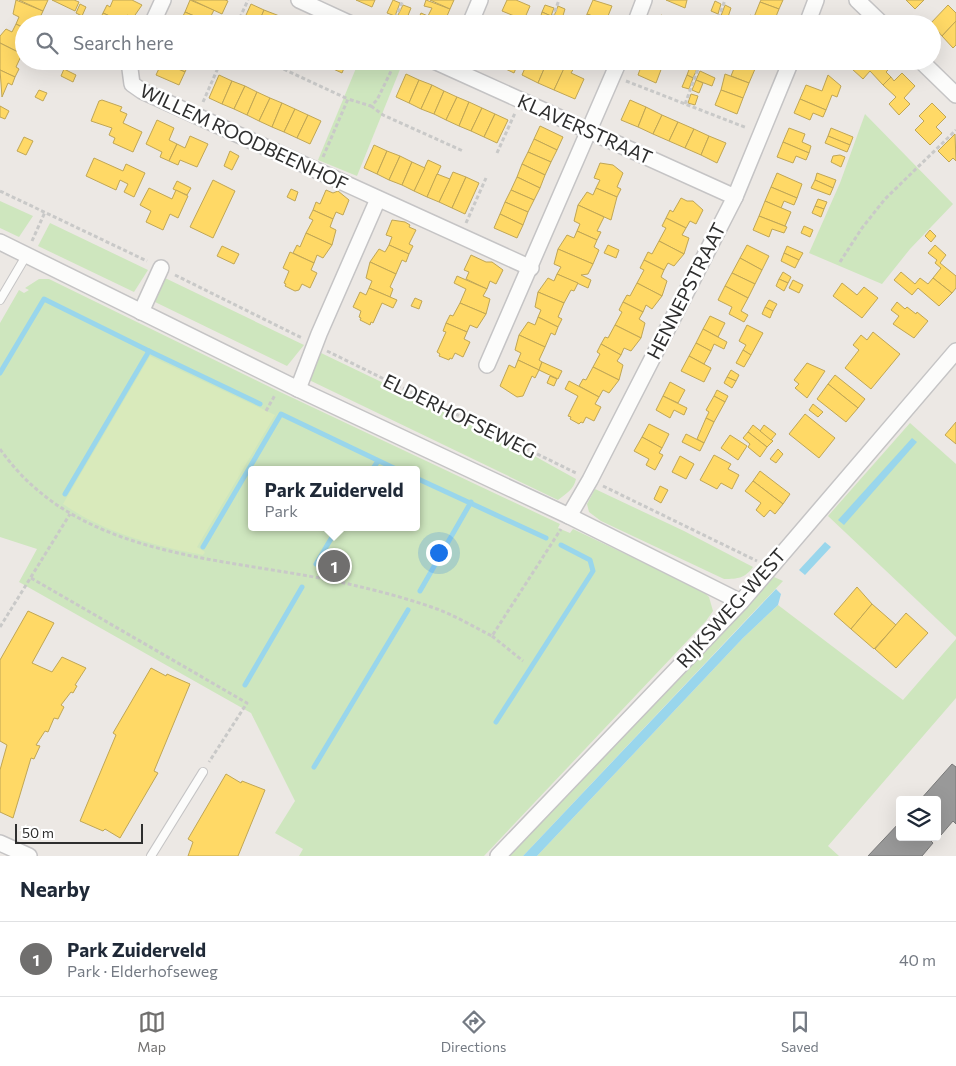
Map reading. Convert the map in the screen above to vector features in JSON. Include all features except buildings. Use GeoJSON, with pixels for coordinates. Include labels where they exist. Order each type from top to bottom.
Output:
{"type":"FeatureCollection","features":[{"type":"Feature","properties":{"kind":"street"},"geometry":{"type":"LineString","coordinates":[[156,15],[163,0]]}},
{"type":"Feature","properties":{"kind":"street"},"geometry":{"type":"LineString","coordinates":[[299,0],[328,6],[340,15]]}},
{"type":"Feature","properties":{"kind":"street"},"geometry":{"type":"LineString","coordinates":[[474,15],[480,0]]}},
{"type":"Feature","properties":{"kind":"street"},"geometry":{"type":"LineString","coordinates":[[638,15],[644,0]]}},
{"type":"Feature","properties":{"kind":"street"},"geometry":{"type":"LineString","coordinates":[[810,15],[816,0]]}},
{"type":"Feature","properties":{"kind":"street"},"geometry":{"type":"LineString","coordinates":[[857,0],[873,15]]}},
{"type":"Feature","properties":{"kind":"street","name":"WILLEM ROODBEENHOF"},"geometry":{"type":"LineString","coordinates":[[130,70],[132,84],[142,91],[531,268]]}},
{"type":"Feature","properties":{"kind":"street","name":"KLAVERSTRAAT"},"geometry":{"type":"LineString","coordinates":[[463,70],[520,100],[735,197]]}},
{"type":"Feature","properties":{"kind":"street"},"geometry":{"type":"LineString","coordinates":[[487,365],[591,132],[616,70]]}},
{"type":"Feature","properties":{"kind":"street","name":"HENNEPSTRAAT"},"geometry":{"type":"LineString","coordinates":[[569,516],[590,480],[735,197],[787,70]]}},
{"type":"Feature","properties":{"kind":"street"},"geometry":{"type":"LineString","coordinates":[[930,70],[956,95]]}},
{"type":"Feature","properties":{"kind":"street"},"geometry":{"type":"LineString","coordinates":[[298,389],[319,334],[378,199]]}},
{"type":"Feature","properties":{"kind":"street"},"geometry":{"type":"LineString","coordinates":[[0,242],[298,389],[569,516],[741,602]]}},
{"type":"Feature","properties":{"kind":"street"},"geometry":{"type":"LineString","coordinates":[[141,312],[161,268]]}},
{"type":"Feature","properties":{"kind":"street","name":"RIJKSWEG-WEST"},"geometry":{"type":"LineString","coordinates":[[498,856],[741,602],[956,351]]}},
{"type":"Feature","properties":{"kind":"street"},"geometry":{"type":"LineString","coordinates":[[0,843],[29,856]]}},
{"type":"Feature","properties":{"kind":"lane"},"geometry":{"type":"LineString","coordinates":[[0,300],[26,256]]}},
{"type":"Feature","properties":{"kind":"lane"},"geometry":{"type":"LineString","coordinates":[[151,856],[203,772]]}},
{"type":"Feature","properties":{"kind":"path"},"geometry":{"type":"LineString","coordinates":[[242,15],[248,0]]}},
{"type":"Feature","properties":{"kind":"path"},"geometry":{"type":"LineString","coordinates":[[397,15],[403,0]]}},
{"type":"Feature","properties":{"kind":"path"},"geometry":{"type":"LineString","coordinates":[[554,15],[560,0]]}},
{"type":"Feature","properties":{"kind":"path"},"geometry":{"type":"LineString","coordinates":[[719,15],[725,0]]}},
{"type":"Feature","properties":{"kind":"path"},"geometry":{"type":"LineString","coordinates":[[197,116],[217,70]]}},
{"type":"Feature","properties":{"kind":"path"},"geometry":{"type":"LineString","coordinates":[[285,70],[348,99],[371,106],[383,115],[463,151]]}},
{"type":"Feature","properties":{"kind":"path"},"geometry":{"type":"LineString","coordinates":[[371,106],[377,100],[392,70]]}},
{"type":"Feature","properties":{"kind":"path"},"geometry":{"type":"LineString","coordinates":[[685,104],[698,70]]}},
{"type":"Feature","properties":{"kind":"path"},"geometry":{"type":"LineString","coordinates":[[613,76],[747,128]]}},
{"type":"Feature","properties":{"kind":"path"},"geometry":{"type":"LineString","coordinates":[[317,171],[348,99]]}},
{"type":"Feature","properties":{"kind":"path"},"geometry":{"type":"LineString","coordinates":[[497,154],[520,100]]}},
{"type":"Feature","properties":{"kind":"path"},"geometry":{"type":"LineString","coordinates":[[840,262],[862,228],[885,200],[956,130]]}},
{"type":"Feature","properties":{"kind":"path"},"geometry":{"type":"LineString","coordinates":[[460,236],[486,178]]}},
{"type":"Feature","properties":{"kind":"path","name":"ELDERHOFSEWEG"},"geometry":{"type":"LineString","coordinates":[[0,191],[161,268],[760,563]]}},
{"type":"Feature","properties":{"kind":"path"},"geometry":{"type":"LineString","coordinates":[[26,256],[45,212]]}},
{"type":"Feature","properties":{"kind":"path"},"geometry":{"type":"LineString","coordinates":[[0,448],[27,481],[70,514],[108,533],[194,558],[305,576],[375,591],[438,610],[492,636],[523,661]]}},
{"type":"Feature","properties":{"kind":"path"},"geometry":{"type":"LineString","coordinates":[[0,627],[70,514]]}},
{"type":"Feature","properties":{"kind":"path"},"geometry":{"type":"LineString","coordinates":[[492,636],[569,516]]}},
{"type":"Feature","properties":{"kind":"path"},"geometry":{"type":"LineString","coordinates":[[31,578],[246,703],[203,772]]}},
{"type":"Feature","properties":{"kind":"green space"},"geometry":{"type":"Polygon","coordinates":[[[355,70],[400,70],[357,176],[318,160],[355,70]]]}},
{"type":"Feature","properties":{"kind":"green space"},"geometry":{"type":"Polygon","coordinates":[[[865,114],[953,204],[910,249],[882,284],[809,253],[840,183],[865,114]]]}},
{"type":"Feature","properties":{"kind":"green space"},"geometry":{"type":"Polygon","coordinates":[[[0,201],[33,216],[19,237],[0,228],[0,201]]]}},
{"type":"Feature","properties":{"kind":"green space"},"geometry":{"type":"Polygon","coordinates":[[[50,223],[148,270],[134,292],[38,246],[50,223]]]}},
{"type":"Feature","properties":{"kind":"green space"},"geometry":{"type":"Polygon","coordinates":[[[165,278],[304,345],[287,366],[155,302],[165,278]]]}},
{"type":"Feature","properties":{"kind":"green space"},"geometry":{"type":"Polygon","coordinates":[[[39,279],[49,279],[276,390],[560,524],[558,528],[570,533],[573,529],[703,591],[709,597],[713,611],[706,621],[484,856],[299,856],[303,849],[275,833],[295,801],[251,713],[19,582],[37,549],[0,537],[0,323],[19,290],[24,293],[29,290],[25,288],[39,279]]]}},
{"type":"Feature","properties":{"kind":"green space"},"geometry":{"type":"Polygon","coordinates":[[[319,352],[529,453],[576,479],[573,486],[558,500],[307,379],[319,352]]]}},
{"type":"Feature","properties":{"kind":"green space"},"geometry":{"type":"Polygon","coordinates":[[[150,356],[275,415],[197,547],[205,552],[203,555],[130,537],[95,523],[63,504],[150,356]]]}},
{"type":"Feature","properties":{"kind":"green space"},"geometry":{"type":"Polygon","coordinates":[[[910,423],[956,464],[956,637],[828,516],[910,423]]]}},
{"type":"Feature","properties":{"kind":"green space"},"geometry":{"type":"Polygon","coordinates":[[[595,489],[684,531],[753,567],[747,574],[741,577],[724,579],[601,521],[589,512],[587,504],[595,489]]]}},
{"type":"Feature","properties":{"kind":"green space"},"geometry":{"type":"Polygon","coordinates":[[[774,577],[783,581],[523,856],[509,856],[774,577]]]}},
{"type":"Feature","properties":{"kind":"green space"},"geometry":{"type":"Polygon","coordinates":[[[778,605],[903,700],[956,639],[956,698],[828,846],[839,856],[537,856],[743,638],[778,605]]]}},
{"type":"Feature","properties":{"kind":"water"},"geometry":{"type":"Polygon","coordinates":[[[912,438],[917,442],[844,525],[838,520],[912,438]]]}},
{"type":"Feature","properties":{"kind":"water"},"geometry":{"type":"Polygon","coordinates":[[[825,542],[831,547],[805,575],[799,570],[825,542]]]}},
{"type":"Feature","properties":{"kind":"water"},"geometry":{"type":"Polygon","coordinates":[[[776,589],[781,594],[778,605],[743,638],[537,856],[523,856],[776,589]]]}},
{"type":"Feature","properties":{"kind":"waterway"},"geometry":{"type":"LineString","coordinates":[[0,373],[44,299],[149,351]]}},
{"type":"Feature","properties":{"kind":"waterway"},"geometry":{"type":"LineString","coordinates":[[65,494],[149,351],[260,404]]}},
{"type":"Feature","properties":{"kind":"waterway"},"geometry":{"type":"LineString","coordinates":[[251,466],[281,414],[390,466]]}},
{"type":"Feature","properties":{"kind":"waterway"},"geometry":{"type":"LineString","coordinates":[[375,466],[378,461]]}},
{"type":"Feature","properties":{"kind":"waterway"},"geometry":{"type":"LineString","coordinates":[[203,547],[248,470]]}},
{"type":"Feature","properties":{"kind":"waterway"},"geometry":{"type":"LineString","coordinates":[[420,480],[546,538]]}},
{"type":"Feature","properties":{"kind":"waterway"},"geometry":{"type":"LineString","coordinates":[[420,591],[471,502]]}},
{"type":"Feature","properties":{"kind":"waterway"},"geometry":{"type":"LineString","coordinates":[[316,564],[336,531]]}},
{"type":"Feature","properties":{"kind":"waterway"},"geometry":{"type":"LineString","coordinates":[[496,722],[593,571],[590,560],[561,545]]}},
{"type":"Feature","properties":{"kind":"waterway"},"geometry":{"type":"LineString","coordinates":[[245,685],[302,587]]}},
{"type":"Feature","properties":{"kind":"waterway"},"geometry":{"type":"LineString","coordinates":[[314,767],[408,610]]}},
{"type":"Feature","properties":{"kind":"place","name":"Park Zuiderveld"},"geometry":{"type":"Point","coordinates":[334,566]}}]}
